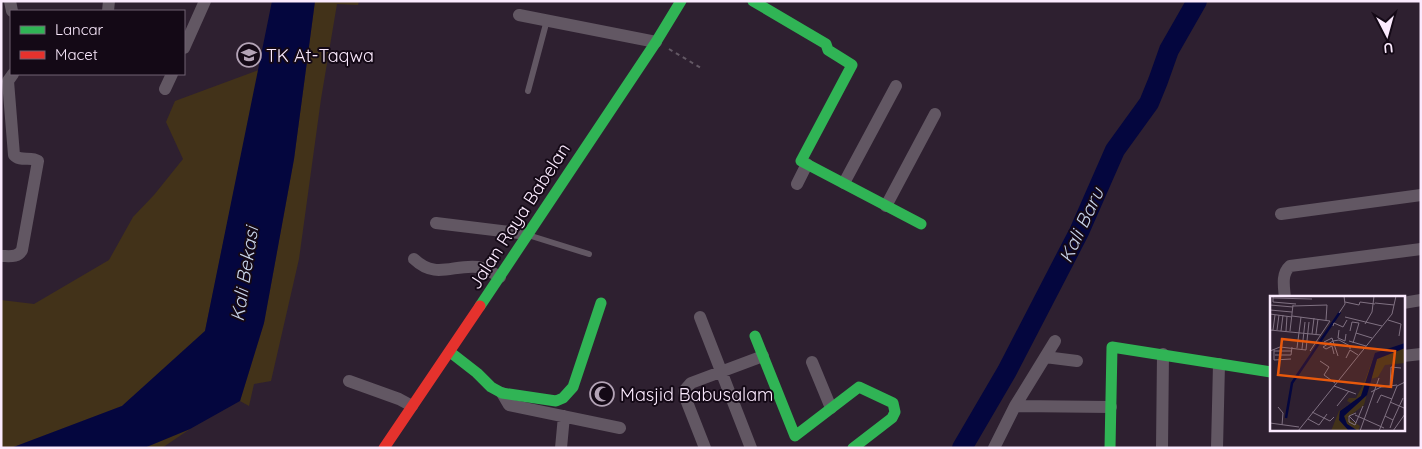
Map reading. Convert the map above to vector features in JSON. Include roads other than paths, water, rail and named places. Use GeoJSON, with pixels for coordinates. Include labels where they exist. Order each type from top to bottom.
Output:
{"type":"FeatureCollection","features":[{"type":"Feature","properties":{"kind":"street"},"geometry":{"type":"LineString","coordinates":[[185,46],[205,1]]}},
{"type":"Feature","properties":{"kind":"street","name":"Jalan Raya Babelan"},"geometry":{"type":"LineString","coordinates":[[384,448],[500,277],[656,42],[681,1]]}},
{"type":"Feature","properties":{"kind":"street"},"geometry":{"type":"LineString","coordinates":[[753,1],[826,44],[828,50],[852,65],[801,161],[921,224]]}},
{"type":"Feature","properties":{"kind":"street"},"geometry":{"type":"LineString","coordinates":[[519,14],[656,42]]}},
{"type":"Feature","properties":{"kind":"street"},"geometry":{"type":"LineString","coordinates":[[1,256],[14,256],[22,250],[38,161],[35,159],[18,158],[14,155],[8,81],[12,75]]}},
{"type":"Feature","properties":{"kind":"street"},"geometry":{"type":"LineString","coordinates":[[165,89],[172,75]]}},
{"type":"Feature","properties":{"kind":"street"},"geometry":{"type":"LineString","coordinates":[[844,183],[896,86]]}},
{"type":"Feature","properties":{"kind":"street"},"geometry":{"type":"LineString","coordinates":[[886,206],[935,114]]}},
{"type":"Feature","properties":{"kind":"street"},"geometry":{"type":"LineString","coordinates":[[797,184],[807,164]]}},
{"type":"Feature","properties":{"kind":"street"},"geometry":{"type":"LineString","coordinates":[[1281,214],[1421,196]]}},
{"type":"Feature","properties":{"kind":"street"},"geometry":{"type":"LineString","coordinates":[[436,223],[527,234]]}},
{"type":"Feature","properties":{"kind":"street"},"geometry":{"type":"LineString","coordinates":[[1285,296],[1284,274],[1290,266],[1421,249]]}},
{"type":"Feature","properties":{"kind":"street"},"geometry":{"type":"LineString","coordinates":[[414,259],[420,265],[431,270],[475,267],[485,269],[500,277]]}},
{"type":"Feature","properties":{"kind":"street"},"geometry":{"type":"LineString","coordinates":[[1404,303],[1421,300]]}},
{"type":"Feature","properties":{"kind":"street"},"geometry":{"type":"LineString","coordinates":[[450,352],[478,373],[491,388],[502,393],[551,401],[563,398],[573,387],[602,303]]}},
{"type":"Feature","properties":{"kind":"street"},"geometry":{"type":"LineString","coordinates":[[700,316],[751,448]]}},
{"type":"Feature","properties":{"kind":"street"},"geometry":{"type":"LineString","coordinates":[[755,336],[795,436],[859,387],[892,402],[895,412],[892,418],[853,448]]}},
{"type":"Feature","properties":{"kind":"street"},"geometry":{"type":"LineString","coordinates":[[994,448],[1015,406],[1055,341]]}},
{"type":"Feature","properties":{"kind":"street"},"geometry":{"type":"LineString","coordinates":[[1110,448],[1111,348],[1114,346],[1270,372]]}},
{"type":"Feature","properties":{"kind":"street"},"geometry":{"type":"LineString","coordinates":[[1162,448],[1163,354]]}},
{"type":"Feature","properties":{"kind":"street"},"geometry":{"type":"LineString","coordinates":[[1404,356],[1421,354]]}},
{"type":"Feature","properties":{"kind":"street"},"geometry":{"type":"LineString","coordinates":[[705,448],[684,391],[691,383],[763,356]]}},
{"type":"Feature","properties":{"kind":"street"},"geometry":{"type":"LineString","coordinates":[[1045,357],[1077,361]]}},
{"type":"Feature","properties":{"kind":"street"},"geometry":{"type":"LineString","coordinates":[[812,362],[831,408]]}},
{"type":"Feature","properties":{"kind":"street"},"geometry":{"type":"LineString","coordinates":[[1218,448],[1219,364]]}},
{"type":"Feature","properties":{"kind":"street"},"geometry":{"type":"LineString","coordinates":[[349,381],[399,399],[412,406]]}},
{"type":"Feature","properties":{"kind":"street"},"geometry":{"type":"LineString","coordinates":[[502,393],[509,405],[620,428]]}},
{"type":"Feature","properties":{"kind":"street"},"geometry":{"type":"LineString","coordinates":[[1015,406],[1110,408]]}},
{"type":"Feature","properties":{"kind":"street"},"geometry":{"type":"LineString","coordinates":[[561,448],[564,416]]}},
{"type":"Feature","properties":{"kind":"lane"},"geometry":{"type":"LineString","coordinates":[[528,91],[547,20]]}},
{"type":"Feature","properties":{"kind":"lane"},"geometry":{"type":"LineString","coordinates":[[527,234],[589,254]]}},
{"type":"Feature","properties":{"kind":"water","name":"Kali Bekasi"},"geometry":{"type":"Polygon","coordinates":[[[272,1],[315,1],[294,159],[264,323],[240,401],[190,429],[144,448],[11,448],[122,406],[205,331],[272,1]]]}},
{"type":"Feature","properties":{"kind":"waterway","name":"Kali Baru"},"geometry":{"type":"LineString","coordinates":[[962,448],[1007,371],[1079,232],[1115,150],[1149,103],[1169,50],[1197,1]]}},
{"type":"Feature","properties":{"kind":"place","name":"TK At-Taqwa"},"geometry":{"type":"Point","coordinates":[249,55]}},
{"type":"Feature","properties":{"kind":"place","name":"Masjid Babusalam"},"geometry":{"type":"Point","coordinates":[602,394]}}]}
